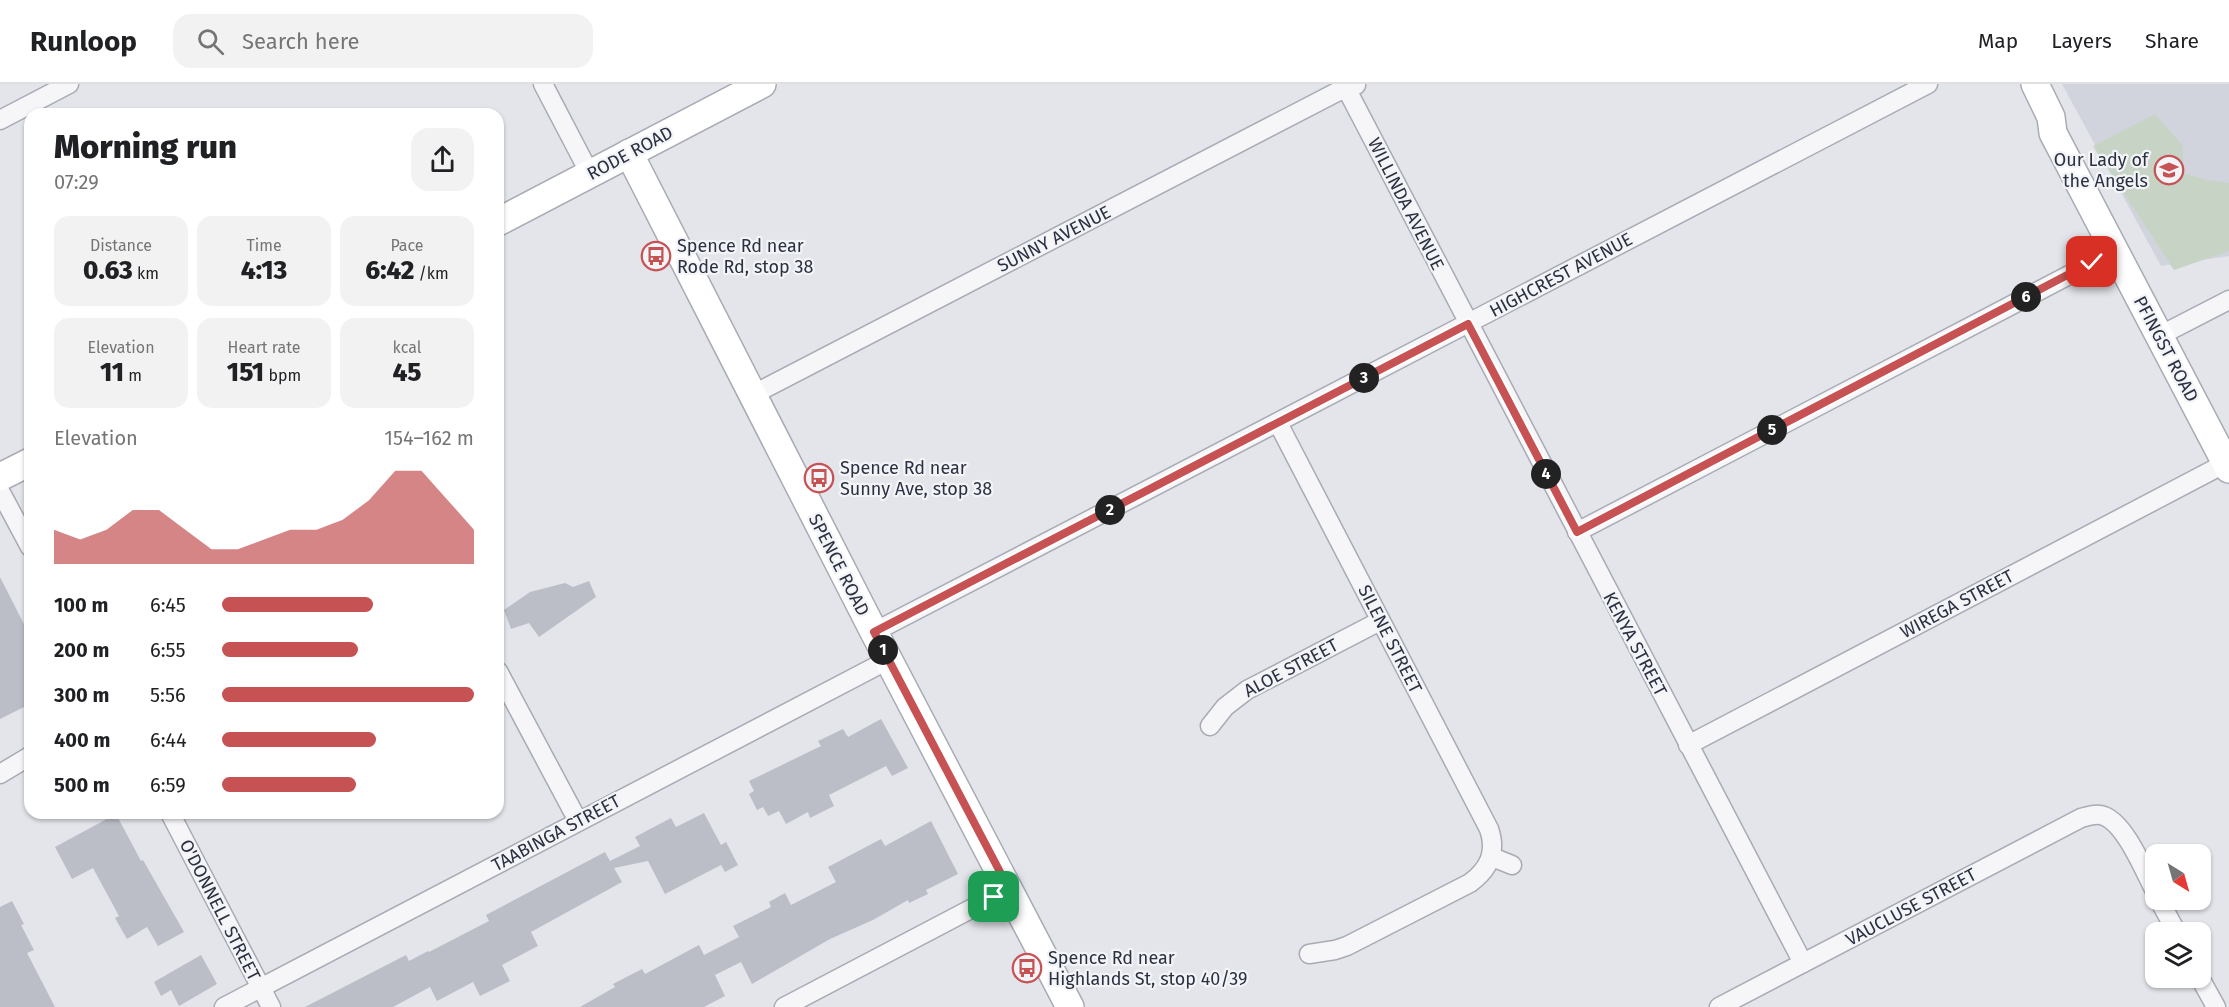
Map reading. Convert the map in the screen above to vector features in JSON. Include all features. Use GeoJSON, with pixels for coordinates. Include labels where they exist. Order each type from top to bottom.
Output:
{"type":"FeatureCollection","features":[{"type":"Feature","properties":{"kind":"street"},"geometry":{"type":"LineString","coordinates":[[0,120],[69,84]]}},
{"type":"Feature","properties":{"kind":"street"},"geometry":{"type":"LineString","coordinates":[[543,84],[590,174]]}},
{"type":"Feature","properties":{"kind":"street","name":"RODE ROAD"},"geometry":{"type":"LineString","coordinates":[[504,219],[762,84]]}},
{"type":"Feature","properties":{"kind":"street","name":"HIGHCREST AVENUE"},"geometry":{"type":"LineString","coordinates":[[874,632],[1928,84]]}},
{"type":"Feature","properties":{"kind":"street","name":"PFINGST ROAD"},"geometry":{"type":"LineString","coordinates":[[2017,84],[2040,123],[2053,133]]}},
{"type":"Feature","properties":{"kind":"street","name":"PFINGST ROAD"},"geometry":{"type":"LineString","coordinates":[[2035,84],[2051,117],[2053,133],[2228,466]]}},
{"type":"Feature","properties":{"kind":"street","name":"WILLINDA AVENUE"},"geometry":{"type":"LineString","coordinates":[[1349,86],[1468,324]]}},
{"type":"Feature","properties":{"kind":"street","name":"SUNNY AVENUE"},"geometry":{"type":"LineString","coordinates":[[752,395],[1349,86]]}},
{"type":"Feature","properties":{"kind":"street","name":"SPENCE ROAD"},"geometry":{"type":"LineString","coordinates":[[629,153],[888,660],[1071,1007]]}},
{"type":"Feature","properties":{"kind":"street"},"geometry":{"type":"LineString","coordinates":[[1577,532],[2115,251]]}},
{"type":"Feature","properties":{"kind":"street"},"geometry":{"type":"LineString","coordinates":[[2159,336],[2229,300]]}},
{"type":"Feature","properties":{"kind":"street","name":"KENYA STREET"},"geometry":{"type":"LineString","coordinates":[[1468,324],[1803,963]]}},
{"type":"Feature","properties":{"kind":"street","name":"SILENE STREET"},"geometry":{"type":"LineString","coordinates":[[1278,423],[1489,829],[1493,847],[1492,857]]}},
{"type":"Feature","properties":{"kind":"street"},"geometry":{"type":"LineString","coordinates":[[0,477],[24,465]]}},
{"type":"Feature","properties":{"kind":"street","name":"WIREGA STREET"},"geometry":{"type":"LineString","coordinates":[[1688,745],[2228,466]]}},
{"type":"Feature","properties":{"kind":"street"},"geometry":{"type":"LineString","coordinates":[[0,491],[24,536]]}},
{"type":"Feature","properties":{"kind":"street","name":"ALOE STREET"},"geometry":{"type":"LineString","coordinates":[[1210,726],[1225,706],[1247,690],[1380,621]]}},
{"type":"Feature","properties":{"kind":"street","name":"TAABINGA STREET"},"geometry":{"type":"LineString","coordinates":[[224,1007],[888,660]]}},
{"type":"Feature","properties":{"kind":"street"},"geometry":{"type":"LineString","coordinates":[[504,682],[578,821]]}},
{"type":"Feature","properties":{"kind":"street"},"geometry":{"type":"LineString","coordinates":[[0,774],[24,760]]}},
{"type":"Feature","properties":{"kind":"street","name":"VAUCLUSE STREET"},"geometry":{"type":"LineString","coordinates":[[1719,1007],[2081,818],[2098,815],[2106,816],[2114,821],[2124,833],[2145,872]]}},
{"type":"Feature","properties":{"kind":"street","name":"O'DONNELL STREET"},"geometry":{"type":"LineString","coordinates":[[173,819],[271,1007]]}},
{"type":"Feature","properties":{"kind":"street"},"geometry":{"type":"LineString","coordinates":[[1310,954],[1347,946],[1470,883],[1481,875],[1492,857],[1512,865]]}},
{"type":"Feature","properties":{"kind":"street"},"geometry":{"type":"LineString","coordinates":[[784,1007],[1009,889]]}},
{"type":"Feature","properties":{"kind":"street"},"geometry":{"type":"LineString","coordinates":[[2206,988],[2216,1007]]}},
{"type":"Feature","properties":{"kind":"shaded area","name":"Our Lady of the Angels"},"geometry":{"type":"Polygon","coordinates":[[[2062,84],[2229,84],[2229,256],[2161,266],[2062,84]]]}},
{"type":"Feature","properties":{"kind":"green space"},"geometry":{"type":"Polygon","coordinates":[[[2155,114],[2183,146],[2183,173],[2229,183],[2229,251],[2174,270],[2093,146],[2155,114]]]}},
{"type":"Feature","properties":{"kind":"building"},"geometry":{"type":"Polygon","coordinates":[[[0,577],[24,624],[24,707],[0,719],[0,577]]]}},
{"type":"Feature","properties":{"kind":"building"},"geometry":{"type":"Polygon","coordinates":[[[589,581],[596,597],[539,637],[529,623],[511,629],[504,610],[530,592],[565,583],[573,587],[589,581]]]}},
{"type":"Feature","properties":{"kind":"building"},"geometry":{"type":"Polygon","coordinates":[[[881,719],[908,768],[892,776],[886,766],[829,795],[834,806],[810,818],[808,812],[786,824],[779,811],[768,816],[763,807],[757,810],[749,794],[754,791],[749,781],[821,746],[818,741],[843,729],[848,737],[881,719]]]}},
{"type":"Feature","properties":{"kind":"building"},"geometry":{"type":"Polygon","coordinates":[[[704,813],[721,845],[726,842],[738,865],[725,872],[721,865],[665,894],[648,861],[614,868],[622,882],[531,932],[538,946],[502,965],[510,981],[480,996],[473,982],[437,1001],[430,987],[393,1007],[305,1007],[406,955],[409,961],[489,921],[486,915],[605,852],[610,861],[640,846],[635,837],[671,818],[676,827],[704,813]]]}},
{"type":"Feature","properties":{"kind":"building"},"geometry":{"type":"Polygon","coordinates":[[[107,819],[119,819],[184,932],[158,946],[147,927],[127,939],[115,918],[119,916],[93,868],[72,879],[55,847],[107,819]]]}},
{"type":"Feature","properties":{"kind":"building"},"geometry":{"type":"Polygon","coordinates":[[[931,821],[958,874],[926,890],[928,894],[909,903],[908,900],[873,920],[830,939],[752,984],[741,962],[715,975],[725,996],[704,1007],[580,1007],[615,987],[613,984],[642,969],[645,974],[699,945],[704,955],[739,937],[733,926],[771,907],[769,902],[785,893],[791,905],[836,882],[828,867],[881,839],[885,846],[931,821]]]}},
{"type":"Feature","properties":{"kind":"building"},"geometry":{"type":"Polygon","coordinates":[[[12,901],[34,950],[27,953],[55,1007],[0,1007],[0,907],[12,901]]]}},
{"type":"Feature","properties":{"kind":"building"},"geometry":{"type":"Polygon","coordinates":[[[201,955],[217,984],[179,1006],[171,990],[161,996],[154,982],[201,955]]]}},
{"type":"Feature","properties":{"kind":"place","name":"Our Lady of the Angels"},"geometry":{"type":"Point","coordinates":[2169,170]}},
{"type":"Feature","properties":{"kind":"place","name":"Spence Rd near Rode Rd, stop 38"},"geometry":{"type":"Point","coordinates":[656,256]}},
{"type":"Feature","properties":{"kind":"place","name":"Spence Rd near Sunny Ave, stop 38"},"geometry":{"type":"Point","coordinates":[819,478]}},
{"type":"Feature","properties":{"kind":"place","name":"Spence Rd near Highlands St, stop 40/39"},"geometry":{"type":"Point","coordinates":[1027,968]}},
{"type":"Feature","properties":{"kind":"route"},"geometry":{"type":"LineString","coordinates":[[994,897],[1009,889],[874,632],[1468,324],[1577,532],[2092,262]]}}]}
